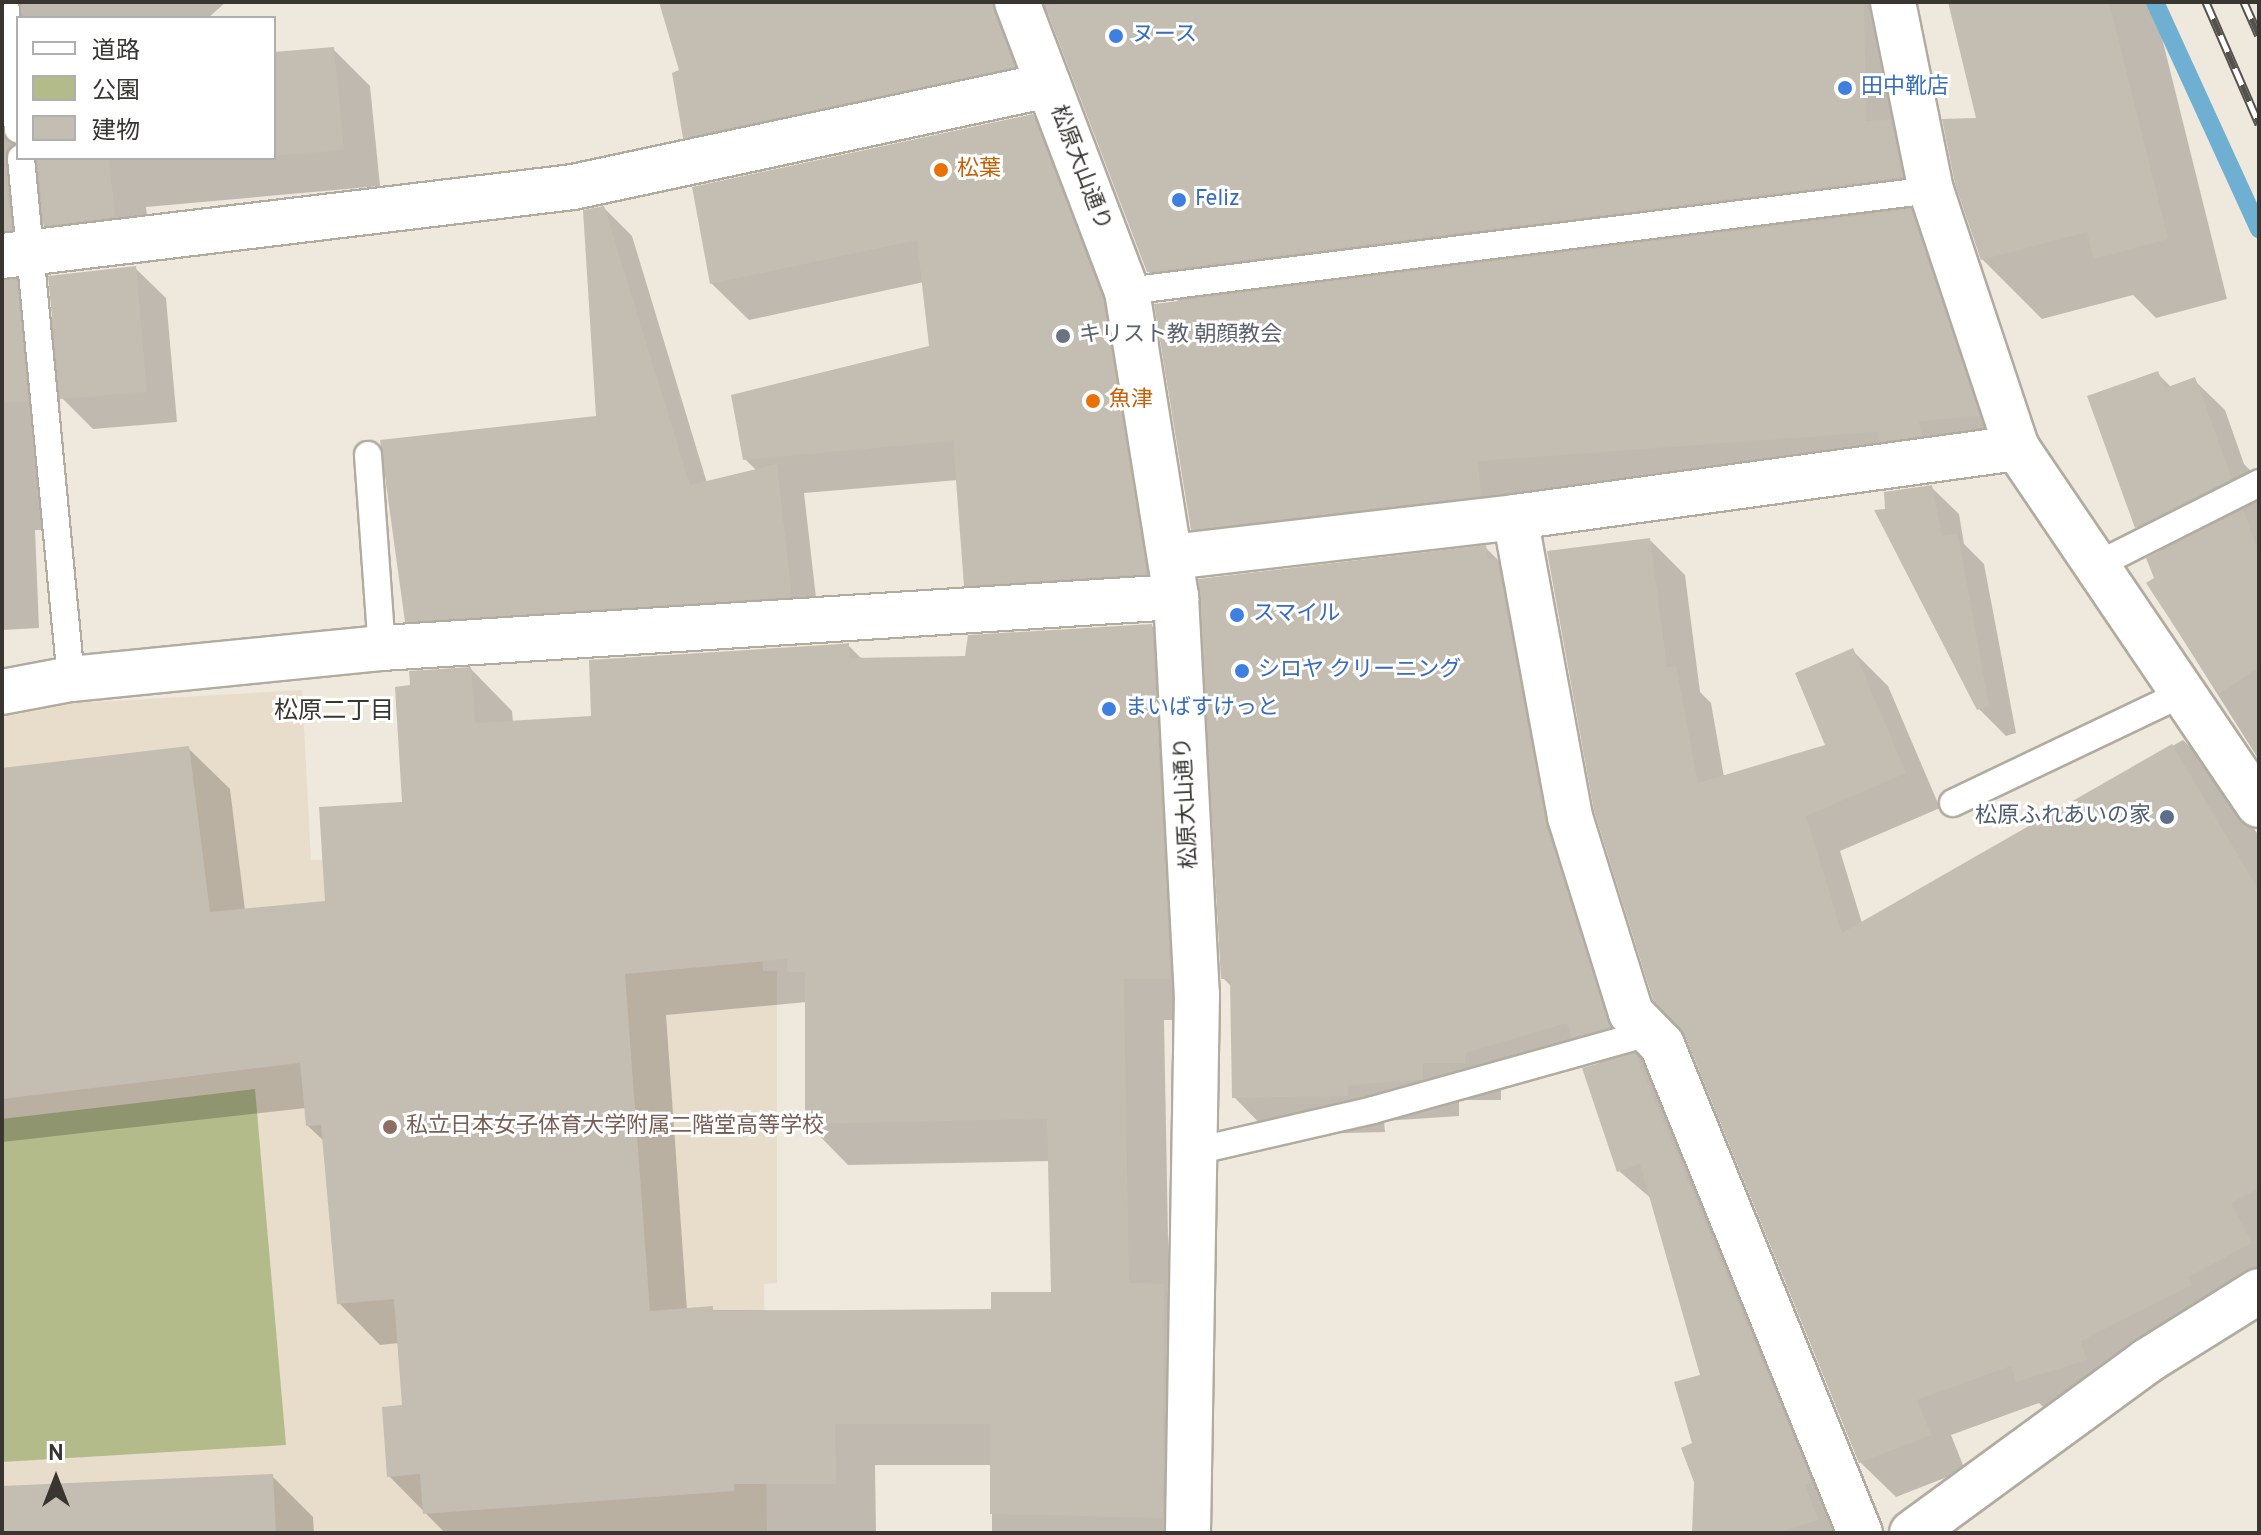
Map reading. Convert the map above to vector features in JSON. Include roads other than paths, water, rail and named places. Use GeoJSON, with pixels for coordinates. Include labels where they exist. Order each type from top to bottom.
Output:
{"type":"FeatureCollection","features":[{"type":"Feature","properties":{"kind":"street","name":"松原大山通り"},"geometry":{"type":"LineString","coordinates":[[1017,2],[1127,291],[1174,577],[1197,994],[1188,1533]]}},
{"type":"Feature","properties":{"kind":"street"},"geometry":{"type":"LineString","coordinates":[[1893,2],[1931,190],[2017,448],[2093,567],[2259,805]]}},
{"type":"Feature","properties":{"kind":"street"},"geometry":{"type":"LineString","coordinates":[[16,254],[573,187],[1048,85]]}},
{"type":"Feature","properties":{"kind":"street"},"geometry":{"type":"LineString","coordinates":[[2,692],[71,679],[382,648],[1174,577],[1515,517],[2017,448]]}},
{"type":"Feature","properties":{"kind":"street"},"geometry":{"type":"LineString","coordinates":[[1515,517],[1570,817],[1631,1013],[1662,1045],[1860,1533]]}},
{"type":"Feature","properties":{"kind":"street"},"geometry":{"type":"LineString","coordinates":[[1912,1533],[2147,1361],[2259,1291]]}},
{"type":"Feature","properties":{"kind":"lane"},"geometry":{"type":"LineString","coordinates":[[5,2],[16,109]]}},
{"type":"Feature","properties":{"kind":"lane"},"geometry":{"type":"LineString","coordinates":[[21,160],[16,254],[71,679]]}},
{"type":"Feature","properties":{"kind":"lane"},"geometry":{"type":"LineString","coordinates":[[1127,291],[1931,190]]}},
{"type":"Feature","properties":{"kind":"lane"},"geometry":{"type":"LineString","coordinates":[[368,455],[382,648]]}},
{"type":"Feature","properties":{"kind":"lane"},"geometry":{"type":"LineString","coordinates":[[2093,567],[2259,483]]}},
{"type":"Feature","properties":{"kind":"lane"},"geometry":{"type":"LineString","coordinates":[[1953,803],[2182,694]]}},
{"type":"Feature","properties":{"kind":"lane"},"geometry":{"type":"LineString","coordinates":[[1196,1151],[1373,1110],[1649,1033]]}},
{"type":"Feature","properties":{"kind":"waterway"},"geometry":{"type":"LineString","coordinates":[[2155,2],[2259,229]]}},
{"type":"Feature","properties":{"kind":"railway"},"geometry":{"type":"LineString","coordinates":[[2206,2],[2259,124]]}},
{"type":"Feature","properties":{"kind":"railway"},"geometry":{"type":"LineString","coordinates":[[2244,2],[2259,35]]}},
{"type":"Feature","properties":{"kind":"place","name":"ヌース"},"geometry":{"type":"Point","coordinates":[1116,36]}},
{"type":"Feature","properties":{"kind":"place","name":"田中靴店"},"geometry":{"type":"Point","coordinates":[1845,88]}},
{"type":"Feature","properties":{"kind":"place","name":"松葉"},"geometry":{"type":"Point","coordinates":[941,170]}},
{"type":"Feature","properties":{"kind":"place","name":"Feliz"},"geometry":{"type":"Point","coordinates":[1179,200]}},
{"type":"Feature","properties":{"kind":"place","name":"キリスト教 朝顔教会"},"geometry":{"type":"Point","coordinates":[1063,336]}},
{"type":"Feature","properties":{"kind":"place","name":"魚津"},"geometry":{"type":"Point","coordinates":[1093,401]}},
{"type":"Feature","properties":{"kind":"place","name":"スマイル"},"geometry":{"type":"Point","coordinates":[1237,615]}},
{"type":"Feature","properties":{"kind":"place","name":"シロヤ クリーニング"},"geometry":{"type":"Point","coordinates":[1242,671]}},
{"type":"Feature","properties":{"kind":"place","name":"まいばすけっと"},"geometry":{"type":"Point","coordinates":[1109,709]}},
{"type":"Feature","properties":{"kind":"place","name":"松原ふれあいの家"},"geometry":{"type":"Point","coordinates":[2167,817]}},
{"type":"Feature","properties":{"kind":"place","name":"私立日本女子体育大学附属二階堂高等学校"},"geometry":{"type":"Point","coordinates":[390,1127]}},
{"type":"Feature","properties":{"kind":"district","name":"松原二丁目"},"geometry":{"type":"Point","coordinates":[334,713]}}]}
